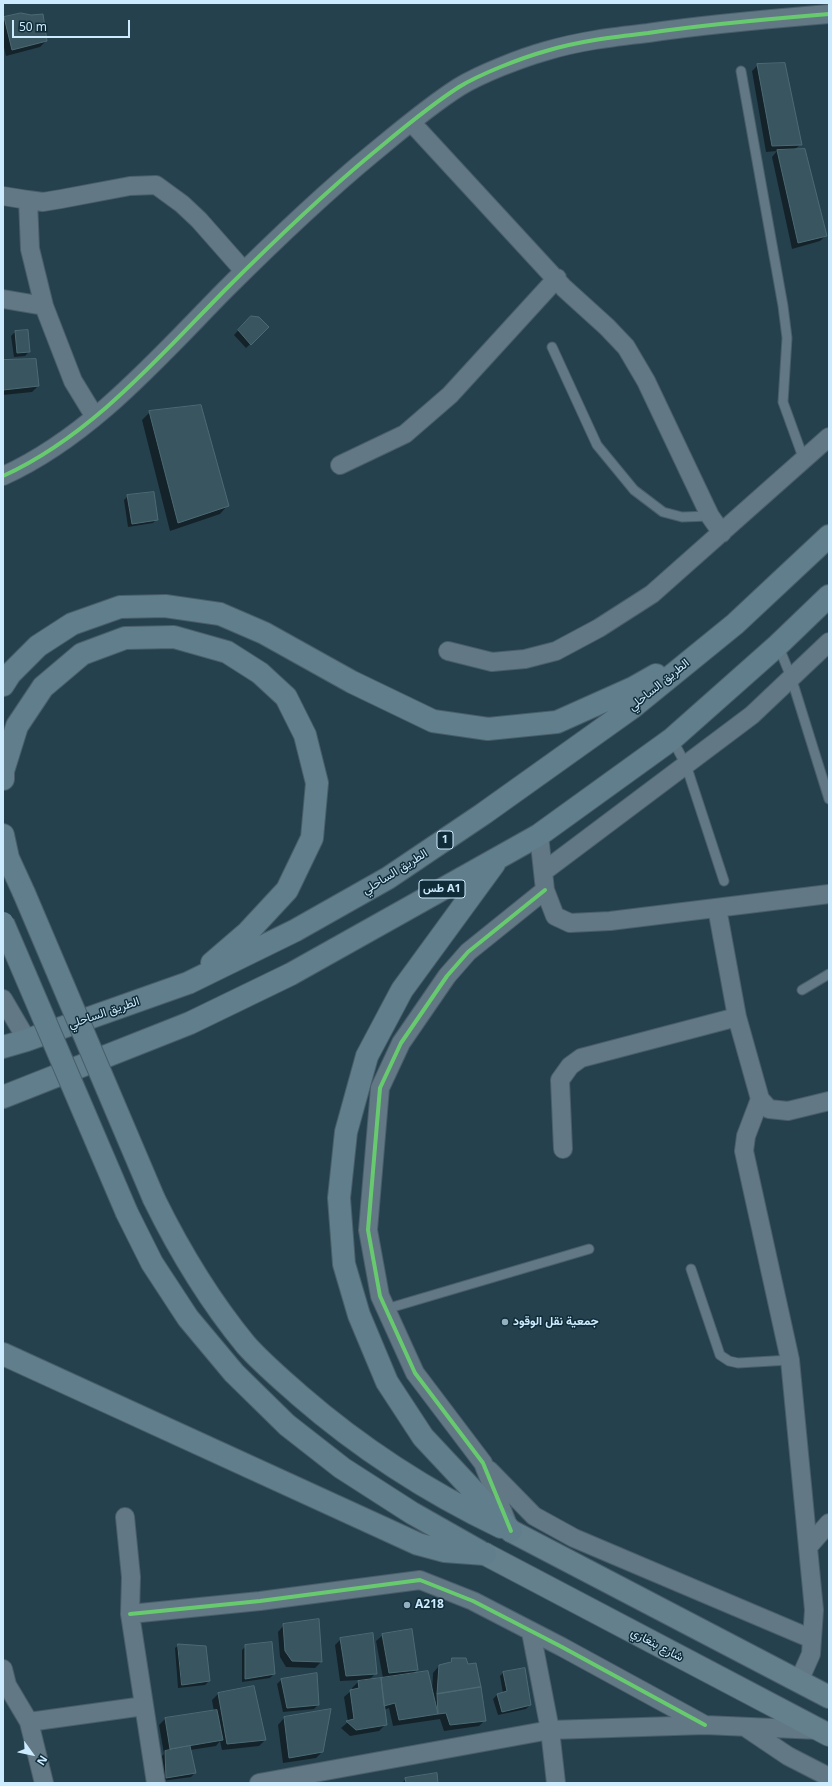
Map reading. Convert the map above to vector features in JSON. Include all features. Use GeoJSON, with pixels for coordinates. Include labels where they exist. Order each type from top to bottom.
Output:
{"type":"FeatureCollection","features":[{"type":"Feature","properties":{"kind":"highway","name":"الطريق الساحلي"},"geometry":{"type":"LineString","coordinates":[[3,1047],[27,1040],[188,983],[296,930],[388,878],[495,806],[627,711],[735,624],[829,536]]}},
{"type":"Feature","properties":{"kind":"highway","name":"طس A1"},"geometry":{"type":"LineString","coordinates":[[3,1097],[190,1023],[290,974],[539,835],[672,739],[778,645],[829,596]]}},
{"type":"Feature","properties":{"kind":"highway"},"geometry":{"type":"LineString","coordinates":[[3,685],[10,674],[38,646],[72,624],[120,607],[165,606],[220,614],[264,633],[352,682],[433,721],[488,729],[557,722],[633,688],[661,672],[735,624]]}},
{"type":"Feature","properties":{"kind":"highway"},"geometry":{"type":"LineString","coordinates":[[3,779],[3,771],[17,726],[43,687],[82,654],[125,638],[174,636],[227,652],[260,673],[286,697],[305,735],[317,783],[312,838],[286,890],[248,932],[188,983]]}},
{"type":"Feature","properties":{"kind":"highway"},"geometry":{"type":"LineString","coordinates":[[3,835],[8,858],[154,1199],[183,1255],[219,1310],[247,1346],[284,1382],[329,1422],[392,1466],[460,1507],[511,1531]]}},
{"type":"Feature","properties":{"kind":"highway"},"geometry":{"type":"LineString","coordinates":[[497,859],[402,990],[367,1056],[346,1132],[339,1198],[344,1264],[359,1315],[387,1382],[423,1437],[511,1531]]}},
{"type":"Feature","properties":{"kind":"highway"},"geometry":{"type":"LineString","coordinates":[[3,923],[127,1213],[152,1263],[188,1318],[234,1373],[287,1425],[342,1468],[412,1513],[485,1554]]}},
{"type":"Feature","properties":{"kind":"highway"},"geometry":{"type":"LineString","coordinates":[[3,1354],[418,1544],[444,1551],[485,1554]]}},
{"type":"Feature","properties":{"kind":"main road"},"geometry":{"type":"LineString","coordinates":[[511,1531],[829,1697]]}},
{"type":"Feature","properties":{"kind":"main road","name":"شارع بنغازي"},"geometry":{"type":"LineString","coordinates":[[485,1554],[824,1733]]}},
{"type":"Feature","properties":{"kind":"street"},"geometry":{"type":"LineString","coordinates":[[3,476],[62,442],[95,417],[176,340],[244,271],[323,195],[411,122],[461,86],[501,67],[544,51],[583,42],[715,23],[829,14]]}},
{"type":"Feature","properties":{"kind":"street"},"geometry":{"type":"LineString","coordinates":[[411,122],[557,278],[564,288],[607,327],[634,358],[710,516],[722,533]]}},
{"type":"Feature","properties":{"kind":"street"},"geometry":{"type":"LineString","coordinates":[[3,196],[43,202],[130,186],[156,185],[182,204],[199,220],[244,271]]}},
{"type":"Feature","properties":{"kind":"street"},"geometry":{"type":"LineString","coordinates":[[28,200],[30,249],[44,306],[73,381],[95,417]]}},
{"type":"Feature","properties":{"kind":"street"},"geometry":{"type":"LineString","coordinates":[[340,465],[404,434],[450,395],[557,278]]}},
{"type":"Feature","properties":{"kind":"street"},"geometry":{"type":"LineString","coordinates":[[3,299],[44,306]]}},
{"type":"Feature","properties":{"kind":"street"},"geometry":{"type":"LineString","coordinates":[[448,651],[492,662],[525,659],[556,651],[599,628],[652,594],[829,437]]}},
{"type":"Feature","properties":{"kind":"street"},"geometry":{"type":"LineString","coordinates":[[812,1639],[574,1538],[534,1516],[483,1463],[415,1373],[380,1296],[368,1230],[380,1088],[401,1043],[447,976],[468,952],[544,881],[686,765],[752,715],[829,642]]}},
{"type":"Feature","properties":{"kind":"street"},"geometry":{"type":"LineString","coordinates":[[539,835],[544,881],[554,916],[570,923],[610,921],[829,894]]}},
{"type":"Feature","properties":{"kind":"street"},"geometry":{"type":"LineString","coordinates":[[717,908],[737,1017],[760,1099],[770,1109],[788,1111],[829,1101]]}},
{"type":"Feature","properties":{"kind":"street"},"geometry":{"type":"LineString","coordinates":[[3,999],[27,1040]]}},
{"type":"Feature","properties":{"kind":"street"},"geometry":{"type":"LineString","coordinates":[[563,1149],[560,1080],[570,1066],[581,1058],[737,1017]]}},
{"type":"Feature","properties":{"kind":"street"},"geometry":{"type":"LineString","coordinates":[[760,1099],[746,1136],[744,1151],[790,1360],[814,1610],[811,1654],[799,1681]]}},
{"type":"Feature","properties":{"kind":"street"},"geometry":{"type":"LineString","coordinates":[[483,1463],[511,1531]]}},
{"type":"Feature","properties":{"kind":"street"},"geometry":{"type":"LineString","coordinates":[[125,1517],[131,1577],[130,1614],[156,1783]]}},
{"type":"Feature","properties":{"kind":"street"},"geometry":{"type":"LineString","coordinates":[[808,1547],[829,1523]]}},
{"type":"Feature","properties":{"kind":"street"},"geometry":{"type":"LineString","coordinates":[[130,1614],[252,1602],[420,1580],[473,1601],[705,1726]]}},
{"type":"Feature","properties":{"kind":"street"},"geometry":{"type":"LineString","coordinates":[[531,1632],[550,1730],[556,1783]]}},
{"type":"Feature","properties":{"kind":"street"},"geometry":{"type":"LineString","coordinates":[[3,1669],[10,1704],[29,1722],[44,1783]]}},
{"type":"Feature","properties":{"kind":"street"},"geometry":{"type":"LineString","coordinates":[[29,1722],[144,1706]]}},
{"type":"Feature","properties":{"kind":"street"},"geometry":{"type":"LineString","coordinates":[[259,1783],[550,1730],[705,1726],[744,1727],[824,1733]]}},
{"type":"Feature","properties":{"kind":"street"},"geometry":{"type":"LineString","coordinates":[[744,1727],[788,1756],[829,1777]]}},
{"type":"Feature","properties":{"kind":"lane"},"geometry":{"type":"LineString","coordinates":[[740,71],[783,306],[787,338],[783,402],[804,460]]}},
{"type":"Feature","properties":{"kind":"lane"},"geometry":{"type":"LineString","coordinates":[[552,347],[597,445],[634,490],[663,512],[682,517],[710,516]]}},
{"type":"Feature","properties":{"kind":"lane"},"geometry":{"type":"LineString","coordinates":[[778,645],[791,677],[829,799]]}},
{"type":"Feature","properties":{"kind":"lane"},"geometry":{"type":"LineString","coordinates":[[672,739],[686,765],[724,881]]}},
{"type":"Feature","properties":{"kind":"lane"},"geometry":{"type":"LineString","coordinates":[[802,990],[821,977],[829,974]]}},
{"type":"Feature","properties":{"kind":"lane"},"geometry":{"type":"LineString","coordinates":[[386,1309],[589,1249]]}},
{"type":"Feature","properties":{"kind":"lane"},"geometry":{"type":"LineString","coordinates":[[691,1269],[720,1354],[729,1361],[738,1363],[790,1360]]}},
{"type":"Feature","properties":{"kind":"building"},"geometry":{"type":"Polygon","coordinates":[[[21,13],[31,15],[43,14],[47,41],[12,50],[4,17],[21,13]]]}},
{"type":"Feature","properties":{"kind":"building"},"geometry":{"type":"Polygon","coordinates":[[[785,63],[802,145],[772,146],[757,64],[785,63]]]}},
{"type":"Feature","properties":{"kind":"building"},"geometry":{"type":"Polygon","coordinates":[[[805,149],[827,236],[798,243],[777,150],[805,149]]]}},
{"type":"Feature","properties":{"kind":"building"},"geometry":{"type":"Polygon","coordinates":[[[251,316],[259,317],[269,327],[251,345],[238,330],[251,316]]]}},
{"type":"Feature","properties":{"kind":"building"},"geometry":{"type":"Polygon","coordinates":[[[28,330],[30,352],[17,353],[15,331],[28,330]]]}},
{"type":"Feature","properties":{"kind":"building"},"geometry":{"type":"Polygon","coordinates":[[[36,359],[39,386],[3,390],[3,360],[36,359]]]}},
{"type":"Feature","properties":{"kind":"building"},"geometry":{"type":"Polygon","coordinates":[[[201,405],[229,506],[178,523],[149,411],[201,405]]]}},
{"type":"Feature","properties":{"kind":"building"},"geometry":{"type":"Polygon","coordinates":[[[154,492],[158,520],[132,524],[127,495],[154,492]]]}},
{"type":"Feature","properties":{"kind":"building"},"geometry":{"type":"Polygon","coordinates":[[[319,1619],[322,1662],[292,1661],[285,1651],[283,1624],[319,1619]]]}},
{"type":"Feature","properties":{"kind":"building"},"geometry":{"type":"Polygon","coordinates":[[[412,1629],[418,1670],[389,1673],[382,1634],[412,1629]]]}},
{"type":"Feature","properties":{"kind":"building"},"geometry":{"type":"Polygon","coordinates":[[[373,1633],[377,1674],[346,1676],[340,1638],[373,1633]]]}},
{"type":"Feature","properties":{"kind":"building"},"geometry":{"type":"Polygon","coordinates":[[[272,1642],[275,1674],[245,1679],[245,1645],[272,1642]]]}},
{"type":"Feature","properties":{"kind":"building"},"geometry":{"type":"Polygon","coordinates":[[[178,1644],[206,1646],[210,1681],[182,1685],[178,1644]]]}},
{"type":"Feature","properties":{"kind":"building"},"geometry":{"type":"Polygon","coordinates":[[[452,1658],[466,1658],[468,1664],[476,1663],[481,1687],[437,1694],[439,1665],[451,1662],[452,1658]]]}},
{"type":"Feature","properties":{"kind":"building"},"geometry":{"type":"Polygon","coordinates":[[[525,1668],[531,1705],[502,1712],[497,1694],[507,1691],[503,1672],[525,1668]]]}},
{"type":"Feature","properties":{"kind":"building"},"geometry":{"type":"Polygon","coordinates":[[[428,1671],[438,1714],[399,1720],[395,1703],[384,1706],[381,1678],[428,1671]]]}},
{"type":"Feature","properties":{"kind":"building"},"geometry":{"type":"Polygon","coordinates":[[[317,1673],[319,1705],[287,1708],[281,1679],[317,1673]]]}},
{"type":"Feature","properties":{"kind":"building"},"geometry":{"type":"Polygon","coordinates":[[[381,1678],[387,1725],[356,1730],[346,1721],[354,1719],[350,1690],[359,1688],[358,1681],[381,1678]]]}},
{"type":"Feature","properties":{"kind":"building"},"geometry":{"type":"Polygon","coordinates":[[[254,1686],[266,1740],[227,1744],[218,1693],[254,1686]]]}},
{"type":"Feature","properties":{"kind":"building"},"geometry":{"type":"Polygon","coordinates":[[[481,1687],[486,1721],[450,1725],[446,1713],[438,1714],[437,1694],[481,1687]]]}},
{"type":"Feature","properties":{"kind":"building"},"geometry":{"type":"Polygon","coordinates":[[[331,1709],[323,1752],[289,1758],[284,1717],[331,1709]]]}},
{"type":"Feature","properties":{"kind":"building"},"geometry":{"type":"Polygon","coordinates":[[[217,1710],[223,1740],[170,1749],[165,1718],[217,1710]]]}},
{"type":"Feature","properties":{"kind":"building"},"geometry":{"type":"Polygon","coordinates":[[[190,1746],[196,1773],[166,1778],[165,1751],[190,1746]]]}},
{"type":"Feature","properties":{"kind":"building"},"geometry":{"type":"Polygon","coordinates":[[[437,1773],[438,1783],[406,1783],[405,1778],[437,1773]]]}},
{"type":"Feature","properties":{"kind":"cycle path"},"geometry":{"type":"LineString","coordinates":[[3,476],[35,459],[65,440],[94,418],[149,368],[243,272],[316,203],[415,118],[459,87],[489,72],[536,54],[584,42],[716,24],[829,14]]}},
{"type":"Feature","properties":{"kind":"cycle path"},"geometry":{"type":"LineString","coordinates":[[511,1531],[483,1463],[415,1373],[380,1296],[368,1230],[380,1088],[401,1043],[447,976],[468,952],[545,890]]}},
{"type":"Feature","properties":{"kind":"cycle path"},"geometry":{"type":"LineString","coordinates":[[130,1614],[260,1601],[420,1580],[473,1601],[562,1647],[705,1725]]}},
{"type":"Feature","properties":{"kind":"place","name":"جمعية نقل الوقود"},"geometry":{"type":"Point","coordinates":[505,1322]}},
{"type":"Feature","properties":{"kind":"place","name":"A218"},"geometry":{"type":"Point","coordinates":[407,1605]}}]}
